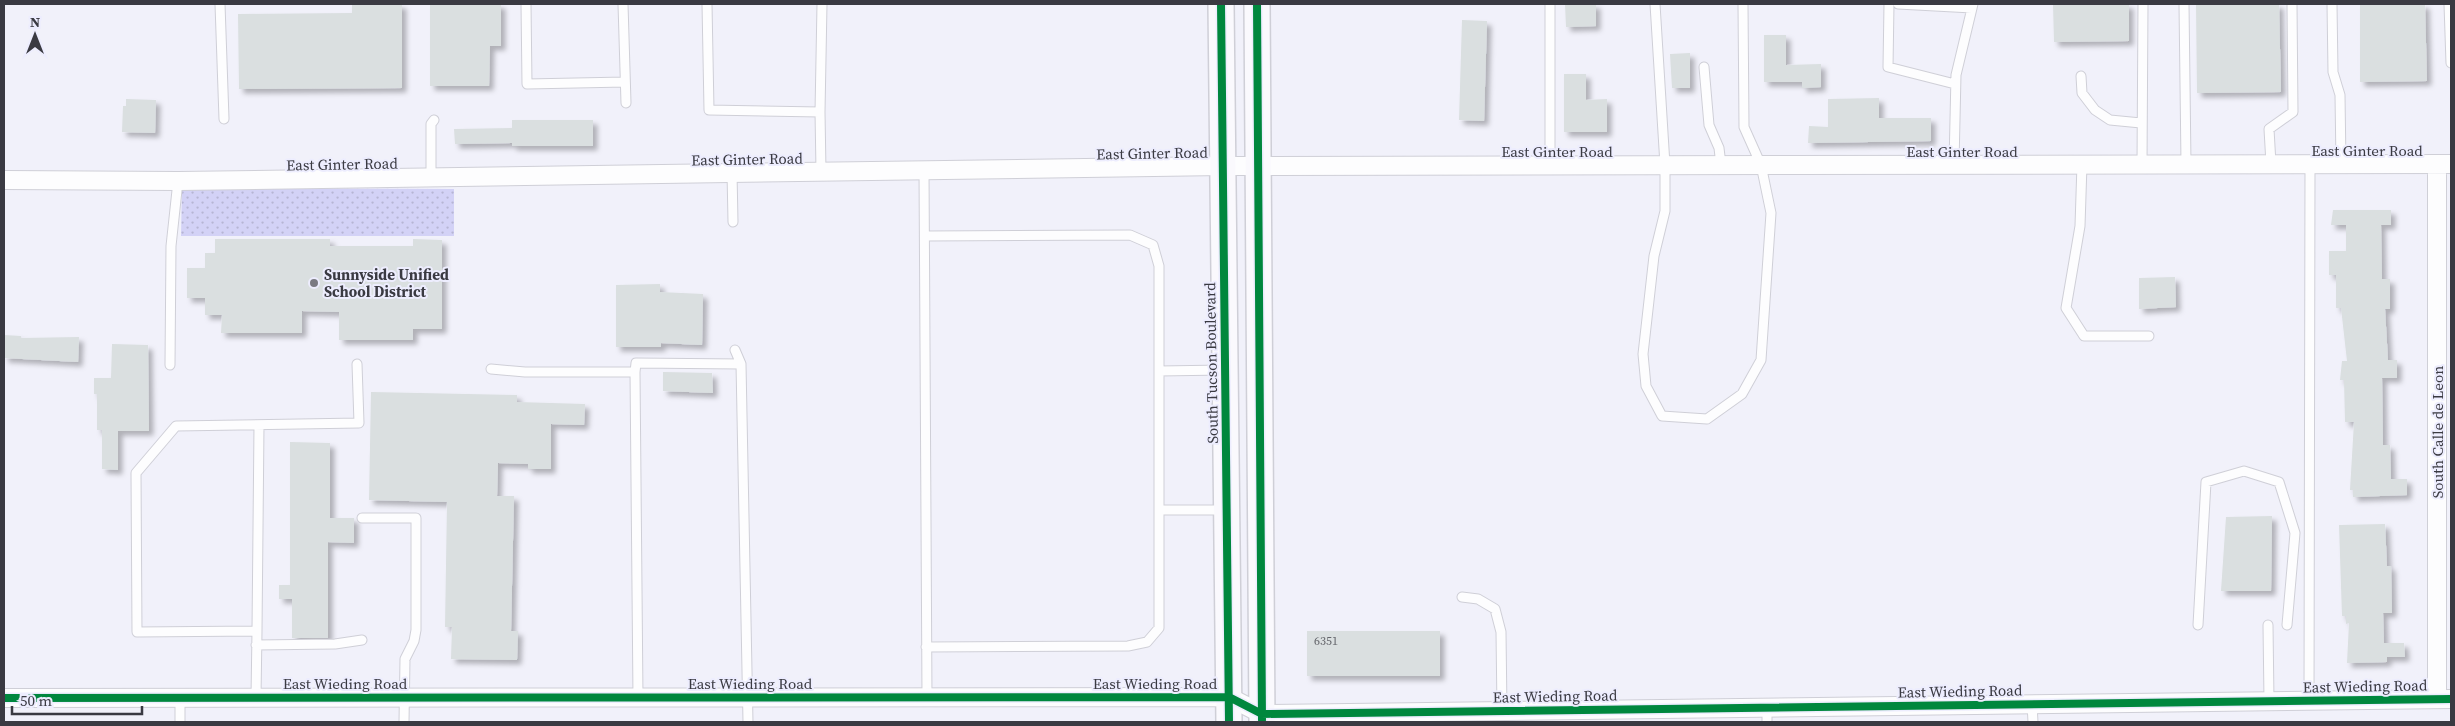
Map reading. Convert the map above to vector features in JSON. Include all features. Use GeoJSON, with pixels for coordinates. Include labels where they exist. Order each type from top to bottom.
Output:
{"type":"FeatureCollection","features":[{"type":"Feature","properties":{"kind":"main road","name":"South Tucson Boulevard"},"geometry":{"type":"LineString","coordinates":[[1221,4],[1229,722]]}},
{"type":"Feature","properties":{"kind":"main road"},"geometry":{"type":"LineString","coordinates":[[1256,4],[1259,166],[1262,718]]}},
{"type":"Feature","properties":{"kind":"street","name":"East Ginter Road"},"geometry":{"type":"LineString","coordinates":[[4,180],[178,181],[1223,166],[2444,164]]}},
{"type":"Feature","properties":{"kind":"street","name":"South Calle de Leon"},"geometry":{"type":"LineString","coordinates":[[2444,164],[2444,699]]}},
{"type":"Feature","properties":{"kind":"street","name":"East Wieding Road"},"geometry":{"type":"LineString","coordinates":[[4,698],[1229,697],[1262,718],[1502,711],[1767,715],[2032,704],[2444,699]]}},
{"type":"Feature","properties":{"kind":"lane"},"geometry":{"type":"LineString","coordinates":[[220,4],[224,119]]}},
{"type":"Feature","properties":{"kind":"lane"},"geometry":{"type":"LineString","coordinates":[[526,4],[527,84],[625,82]]}},
{"type":"Feature","properties":{"kind":"lane"},"geometry":{"type":"LineString","coordinates":[[623,4],[626,103]]}},
{"type":"Feature","properties":{"kind":"lane"},"geometry":{"type":"LineString","coordinates":[[707,4],[708,110],[820,112]]}},
{"type":"Feature","properties":{"kind":"lane"},"geometry":{"type":"LineString","coordinates":[[821,171],[822,4]]}},
{"type":"Feature","properties":{"kind":"lane"},"geometry":{"type":"LineString","coordinates":[[1550,4],[1550,165]]}},
{"type":"Feature","properties":{"kind":"lane"},"geometry":{"type":"LineString","coordinates":[[1656,4],[1665,165],[1665,211],[1654,256],[1643,354],[1646,386],[1662,416],[1707,419],[1742,394],[1762,360],[1771,213],[1761,165],[1744,127],[1743,4]]}},
{"type":"Feature","properties":{"kind":"lane"},"geometry":{"type":"LineString","coordinates":[[1889,4],[1888,67],[1956,84]]}},
{"type":"Feature","properties":{"kind":"lane"},"geometry":{"type":"LineString","coordinates":[[1898,4],[1972,6],[1956,84],[1954,164]]}},
{"type":"Feature","properties":{"kind":"lane"},"geometry":{"type":"LineString","coordinates":[[2142,164],[2143,4]]}},
{"type":"Feature","properties":{"kind":"lane"},"geometry":{"type":"LineString","coordinates":[[2184,4],[2186,164]]}},
{"type":"Feature","properties":{"kind":"lane"},"geometry":{"type":"LineString","coordinates":[[2271,164],[2269,129],[2293,112],[2292,4]]}},
{"type":"Feature","properties":{"kind":"lane"},"geometry":{"type":"LineString","coordinates":[[2332,4],[2333,72],[2340,95],[2341,164]]}},
{"type":"Feature","properties":{"kind":"lane"},"geometry":{"type":"LineString","coordinates":[[2450,4],[2451,63]]}},
{"type":"Feature","properties":{"kind":"lane"},"geometry":{"type":"LineString","coordinates":[[1704,67],[1710,125],[1719,148],[1721,165]]}},
{"type":"Feature","properties":{"kind":"lane"},"geometry":{"type":"LineString","coordinates":[[2081,76],[2082,93],[2095,110],[2110,120],[2141,123]]}},
{"type":"Feature","properties":{"kind":"lane"},"geometry":{"type":"LineString","coordinates":[[432,177],[431,124],[434,120]]}},
{"type":"Feature","properties":{"kind":"lane"},"geometry":{"type":"LineString","coordinates":[[2082,164],[2080,226],[2066,308],[2084,336],[2149,336]]}},
{"type":"Feature","properties":{"kind":"lane"},"geometry":{"type":"LineString","coordinates":[[2309,701],[2310,164]]}},
{"type":"Feature","properties":{"kind":"lane"},"geometry":{"type":"LineString","coordinates":[[924,170],[927,697]]}},
{"type":"Feature","properties":{"kind":"lane"},"geometry":{"type":"LineString","coordinates":[[732,172],[733,222]]}},
{"type":"Feature","properties":{"kind":"lane"},"geometry":{"type":"LineString","coordinates":[[170,365],[171,246],[178,181]]}},
{"type":"Feature","properties":{"kind":"lane"},"geometry":{"type":"LineString","coordinates":[[925,236],[1130,235],[1153,246],[1159,266],[1159,628],[1147,642],[1128,646],[926,647]]}},
{"type":"Feature","properties":{"kind":"lane"},"geometry":{"type":"LineString","coordinates":[[735,350],[741,364],[748,722]]}},
{"type":"Feature","properties":{"kind":"lane"},"geometry":{"type":"LineString","coordinates":[[638,697],[636,363],[741,364]]}},
{"type":"Feature","properties":{"kind":"lane"},"geometry":{"type":"LineString","coordinates":[[257,631],[137,632],[136,474],[176,426],[359,423],[357,364]]}},
{"type":"Feature","properties":{"kind":"lane"},"geometry":{"type":"LineString","coordinates":[[491,369],[525,372],[635,372]]}},
{"type":"Feature","properties":{"kind":"lane"},"geometry":{"type":"LineString","coordinates":[[1159,371],[1225,370]]}},
{"type":"Feature","properties":{"kind":"lane"},"geometry":{"type":"LineString","coordinates":[[256,697],[259,425]]}},
{"type":"Feature","properties":{"kind":"lane"},"geometry":{"type":"LineString","coordinates":[[2198,625],[2206,482],[2244,471],[2279,482],[2295,533],[2287,625]]}},
{"type":"Feature","properties":{"kind":"lane"},"geometry":{"type":"LineString","coordinates":[[1159,510],[1227,510]]}},
{"type":"Feature","properties":{"kind":"lane"},"geometry":{"type":"LineString","coordinates":[[362,518],[416,518],[416,630],[414,641],[405,659],[404,722]]}},
{"type":"Feature","properties":{"kind":"lane"},"geometry":{"type":"LineString","coordinates":[[1462,597],[1478,599],[1495,609],[1502,632],[1502,711]]}},
{"type":"Feature","properties":{"kind":"lane"},"geometry":{"type":"LineString","coordinates":[[2268,625],[2268,701]]}},
{"type":"Feature","properties":{"kind":"lane"},"geometry":{"type":"LineString","coordinates":[[256,645],[335,644],[362,640]]}},
{"type":"Feature","properties":{"kind":"lane"},"geometry":{"type":"LineString","coordinates":[[180,697],[180,722]]}},
{"type":"Feature","properties":{"kind":"lane"},"geometry":{"type":"LineString","coordinates":[[2032,704],[2033,722]]}},
{"type":"Feature","properties":{"kind":"shaded area"},"geometry":{"type":"Polygon","coordinates":[[[182,188],[454,189],[454,236],[181,236],[182,188]]]}},
{"type":"Feature","properties":{"kind":"building"},"geometry":{"type":"Polygon","coordinates":[[[352,4],[402,4],[402,88],[239,89],[238,14],[352,13],[352,4]]]}},
{"type":"Feature","properties":{"kind":"building"},"geometry":{"type":"Polygon","coordinates":[[[430,4],[501,4],[501,46],[490,46],[489,86],[430,86],[430,4]]]}},
{"type":"Feature","properties":{"kind":"building"},"geometry":{"type":"Polygon","coordinates":[[[1565,4],[1596,4],[1596,26],[1566,27],[1565,4]]]}},
{"type":"Feature","properties":{"kind":"building"},"geometry":{"type":"Polygon","coordinates":[[[2053,4],[2129,4],[2129,41],[2054,42],[2053,4]]]}},
{"type":"Feature","properties":{"kind":"building"},"geometry":{"type":"Polygon","coordinates":[[[2196,4],[2279,4],[2281,92],[2197,93],[2196,4]]]}},
{"type":"Feature","properties":{"kind":"building"},"geometry":{"type":"Polygon","coordinates":[[[2360,4],[2425,4],[2427,81],[2360,82],[2360,4]]]}},
{"type":"Feature","properties":{"kind":"building"},"geometry":{"type":"Polygon","coordinates":[[[1462,20],[1487,21],[1484,121],[1459,120],[1462,20]]]}},
{"type":"Feature","properties":{"kind":"building"},"geometry":{"type":"Polygon","coordinates":[[[1764,35],[1786,35],[1786,65],[1821,64],[1821,87],[1802,88],[1802,82],[1764,82],[1764,35]]]}},
{"type":"Feature","properties":{"kind":"building"},"geometry":{"type":"Polygon","coordinates":[[[1690,53],[1690,88],[1672,88],[1670,54],[1690,53]]]}},
{"type":"Feature","properties":{"kind":"building"},"geometry":{"type":"Polygon","coordinates":[[[1564,74],[1586,74],[1586,100],[1607,99],[1607,132],[1564,132],[1564,74]]]}},
{"type":"Feature","properties":{"kind":"building"},"geometry":{"type":"Polygon","coordinates":[[[1879,98],[1879,118],[1931,118],[1931,141],[1808,143],[1809,126],[1828,127],[1828,99],[1879,98]]]}},
{"type":"Feature","properties":{"kind":"building"},"geometry":{"type":"Polygon","coordinates":[[[126,99],[156,100],[155,133],[122,132],[123,106],[126,106],[126,99]]]}},
{"type":"Feature","properties":{"kind":"building"},"geometry":{"type":"Polygon","coordinates":[[[512,120],[593,120],[593,146],[512,146],[512,143],[455,144],[454,129],[512,128],[512,120]]]}},
{"type":"Feature","properties":{"kind":"building"},"geometry":{"type":"Polygon","coordinates":[[[2333,210],[2391,210],[2391,225],[2381,225],[2382,279],[2390,279],[2390,309],[2385,309],[2388,360],[2397,360],[2397,378],[2382,378],[2383,445],[2390,445],[2391,479],[2407,479],[2407,495],[2353,497],[2353,490],[2350,490],[2354,422],[2345,422],[2344,380],[2340,380],[2342,361],[2347,361],[2341,308],[2336,308],[2336,275],[2329,275],[2329,251],[2346,251],[2346,225],[2331,225],[2333,210]]]}},
{"type":"Feature","properties":{"kind":"building","name":"Sunnyside Unified School District"},"geometry":{"type":"Polygon","coordinates":[[[215,239],[330,239],[330,246],[413,246],[413,239],[442,240],[442,329],[413,329],[413,340],[339,340],[339,312],[302,311],[302,333],[221,333],[222,315],[205,315],[205,298],[187,298],[187,268],[205,268],[205,253],[215,253],[215,239]]]}},
{"type":"Feature","properties":{"kind":"building"},"geometry":{"type":"Polygon","coordinates":[[[2175,277],[2176,307],[2139,309],[2139,278],[2175,277]]]}},
{"type":"Feature","properties":{"kind":"building"},"geometry":{"type":"Polygon","coordinates":[[[660,284],[660,292],[703,294],[702,345],[661,343],[661,347],[616,347],[616,285],[660,284]]]}},
{"type":"Feature","properties":{"kind":"building"},"geometry":{"type":"Polygon","coordinates":[[[4,335],[21,336],[21,338],[79,337],[78,362],[4,358],[4,335]]]}},
{"type":"Feature","properties":{"kind":"building"},"geometry":{"type":"Polygon","coordinates":[[[112,344],[148,345],[149,431],[118,431],[118,470],[102,469],[102,430],[97,430],[97,394],[94,394],[94,378],[111,378],[112,344]]]}},
{"type":"Feature","properties":{"kind":"building"},"geometry":{"type":"Polygon","coordinates":[[[663,372],[712,373],[713,393],[663,391],[663,372]]]}},
{"type":"Feature","properties":{"kind":"building"},"geometry":{"type":"Polygon","coordinates":[[[371,392],[517,395],[517,402],[585,404],[584,425],[551,424],[551,469],[528,469],[528,464],[498,463],[497,496],[514,496],[511,631],[518,631],[517,660],[451,659],[452,627],[445,627],[447,502],[369,500],[371,392]]]}},
{"type":"Feature","properties":{"kind":"building"},"geometry":{"type":"Polygon","coordinates":[[[290,442],[330,443],[330,518],[354,518],[354,543],[328,542],[328,638],[292,638],[292,599],[279,599],[279,585],[290,585],[290,442]]]}},
{"type":"Feature","properties":{"kind":"building"},"geometry":{"type":"Polygon","coordinates":[[[2272,516],[2271,591],[2221,591],[2226,517],[2272,516]]]}},
{"type":"Feature","properties":{"kind":"building"},"geometry":{"type":"Polygon","coordinates":[[[2385,524],[2387,566],[2391,566],[2392,613],[2383,613],[2384,643],[2404,643],[2405,657],[2387,657],[2387,662],[2347,663],[2349,623],[2346,624],[2346,616],[2342,616],[2339,525],[2385,524]]]}},
{"type":"Feature","properties":{"kind":"building"},"geometry":{"type":"Polygon","coordinates":[[[1307,631],[1440,631],[1440,676],[1307,676],[1307,631]]]}},
{"type":"Feature","properties":{"kind":"cycle path"},"geometry":{"type":"LineString","coordinates":[[1221,4],[1229,722]]}},
{"type":"Feature","properties":{"kind":"cycle path"},"geometry":{"type":"LineString","coordinates":[[1257,4],[1262,720]]}},
{"type":"Feature","properties":{"kind":"cycle path"},"geometry":{"type":"LineString","coordinates":[[4,698],[1229,697],[1262,714],[2451,699]]}},
{"type":"Feature","properties":{"kind":"place","name":"Sunnyside Unified School District"},"geometry":{"type":"Point","coordinates":[314,283]}}]}
